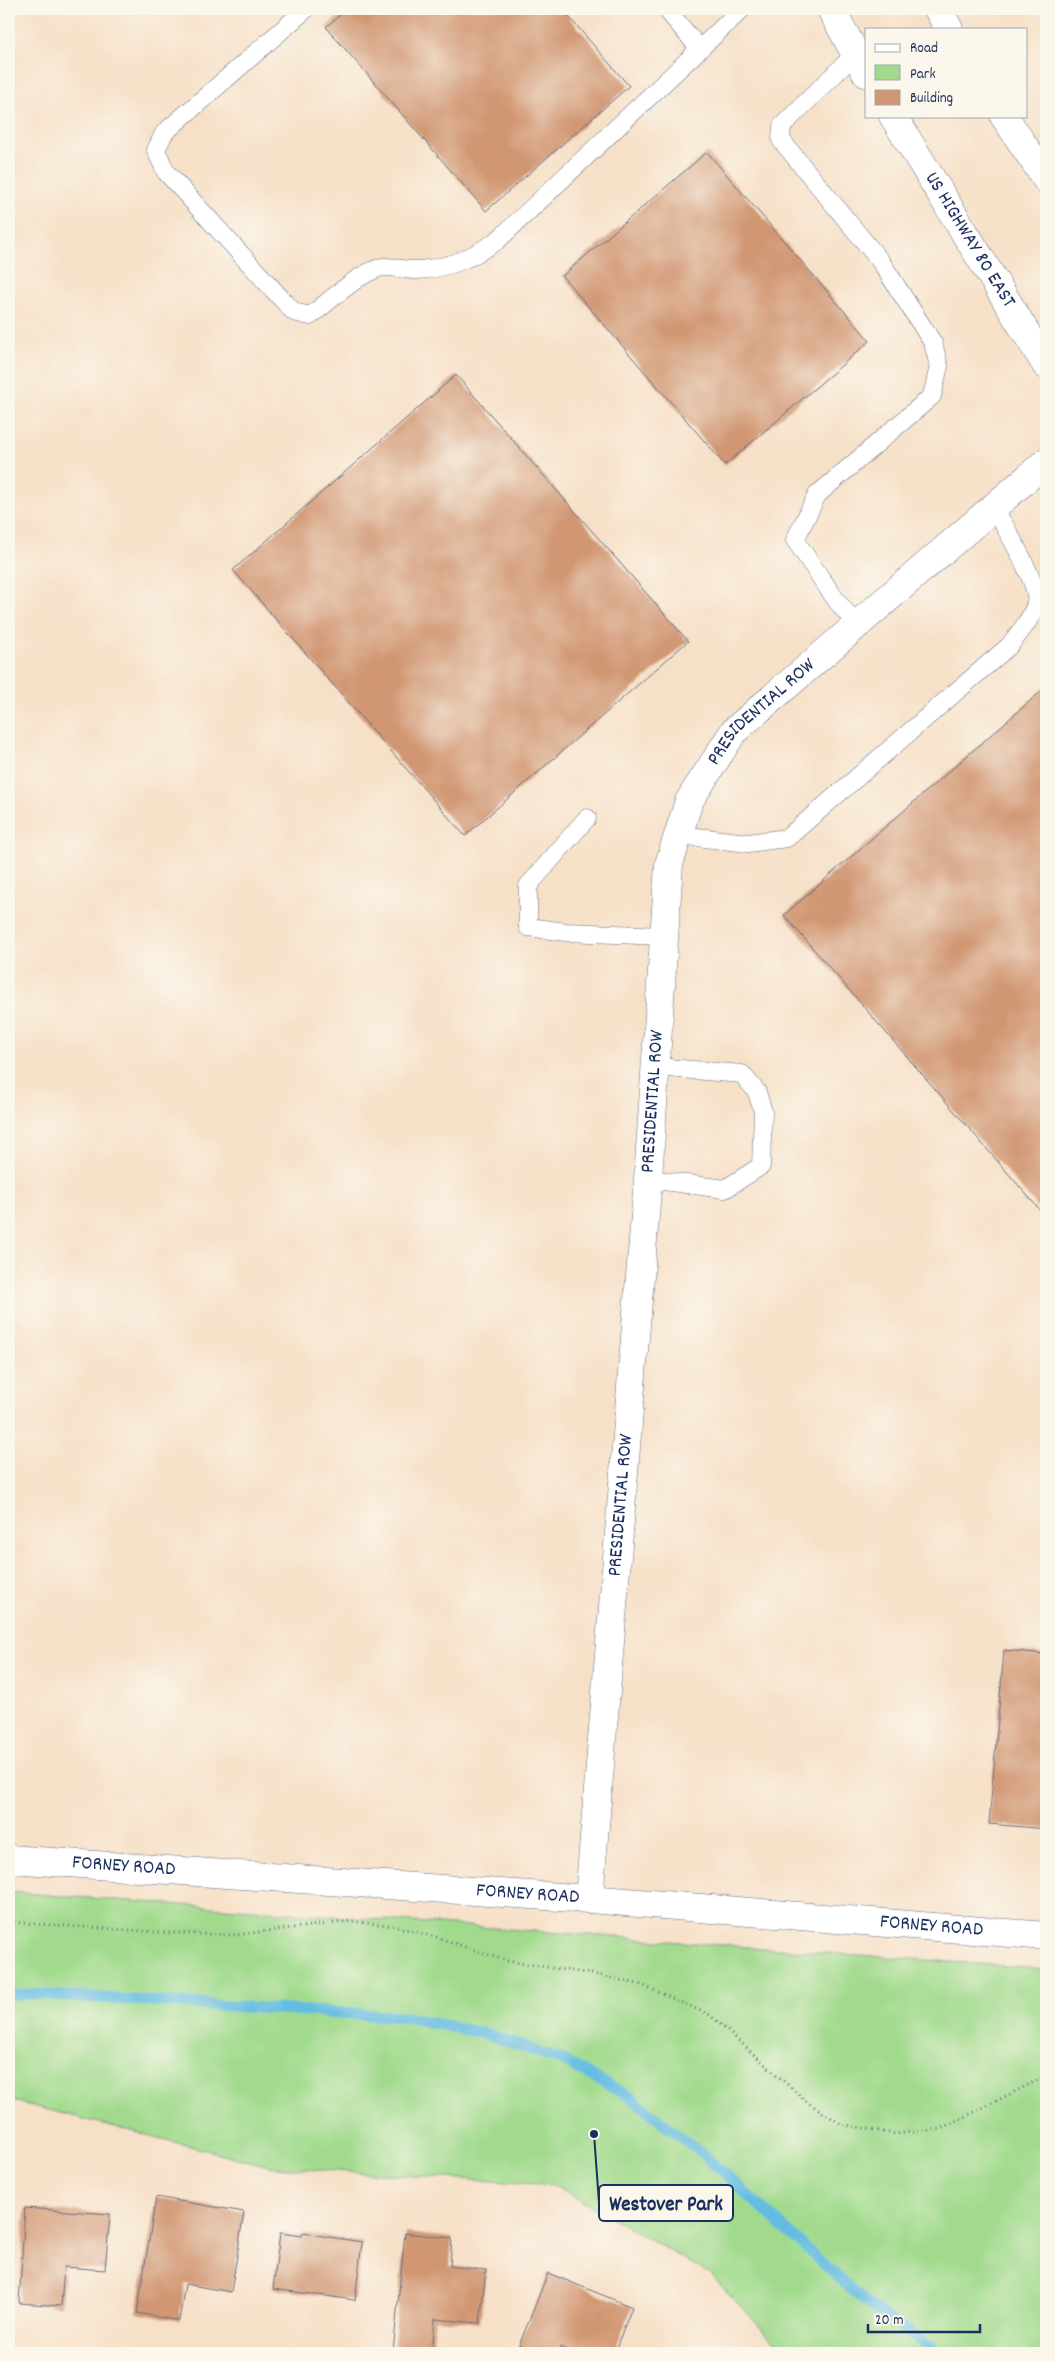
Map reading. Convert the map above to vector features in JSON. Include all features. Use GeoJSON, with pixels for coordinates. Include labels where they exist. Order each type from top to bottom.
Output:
{"type":"FeatureCollection","features":[{"type":"Feature","properties":{"kind":"main road"},"geometry":{"type":"LineString","coordinates":[[831,9],[861,64]]}},
{"type":"Feature","properties":{"kind":"main road"},"geometry":{"type":"LineString","coordinates":[[938,9],[948,28]]}},
{"type":"Feature","properties":{"kind":"main road","name":"US HIGHWAY 80 EAST"},"geometry":{"type":"LineString","coordinates":[[894,118],[1046,366]]}},
{"type":"Feature","properties":{"kind":"main road"},"geometry":{"type":"LineString","coordinates":[[1005,118],[1046,178]]}},
{"type":"Feature","properties":{"kind":"main road","name":"PRESIDENTIAL ROW"},"geometry":{"type":"LineString","coordinates":[[589,1899],[648,1179],[669,864],[689,801],[734,731],[1046,462]]}},
{"type":"Feature","properties":{"kind":"main road","name":"FORNEY ROAD"},"geometry":{"type":"LineString","coordinates":[[9,1859],[589,1899],[1046,1936]]}},
{"type":"Feature","properties":{"kind":"lane"},"geometry":{"type":"LineString","coordinates":[[306,9],[164,133],[156,150],[166,172],[278,295],[294,312],[310,316],[368,272],[384,267],[416,270],[444,267],[472,257],[498,240],[742,9]]}},
{"type":"Feature","properties":{"kind":"lane"},"geometry":{"type":"LineString","coordinates":[[666,9],[700,49]]}},
{"type":"Feature","properties":{"kind":"lane"},"geometry":{"type":"LineString","coordinates":[[857,625],[836,600],[795,540],[817,495],[932,396],[939,366],[933,343],[881,262],[781,140],[782,126],[861,64]]}},
{"type":"Feature","properties":{"kind":"lane"},"geometry":{"type":"LineString","coordinates":[[679,835],[748,843],[787,838],[1009,646],[1028,621],[1036,601],[1028,570],[993,507]]}},
{"type":"Feature","properties":{"kind":"lane"},"geometry":{"type":"LineString","coordinates":[[587,818],[528,886],[528,928],[566,932],[664,936]]}},
{"type":"Feature","properties":{"kind":"lane"},"geometry":{"type":"LineString","coordinates":[[648,1179],[725,1189],[761,1166],[763,1112],[757,1092],[742,1074],[656,1067]]}},
{"type":"Feature","properties":{"kind":"path"},"geometry":{"type":"LineString","coordinates":[[9,1922],[171,1934],[234,1935],[351,1921],[403,1928],[508,1961],[598,1975],[642,1985],[710,2015],[807,2102],[841,2124],[895,2134],[940,2129],[1046,2076]]}},
{"type":"Feature","properties":{"kind":"green space"},"geometry":{"type":"Polygon","coordinates":[[[9,1892],[1046,1969],[1046,2353],[785,2353],[710,2274],[554,2185],[273,2167],[9,2100],[9,1892]]]}},
{"type":"Feature","properties":{"kind":"building"},"geometry":{"type":"Polygon","coordinates":[[[347,9],[562,9],[629,86],[486,211],[326,27],[347,9]]]}},
{"type":"Feature","properties":{"kind":"building"},"geometry":{"type":"Polygon","coordinates":[[[707,152],[870,341],[725,465],[562,276],[707,152]]]}},
{"type":"Feature","properties":{"kind":"building"},"geometry":{"type":"Polygon","coordinates":[[[456,375],[688,641],[465,836],[233,570],[456,375]]]}},
{"type":"Feature","properties":{"kind":"building"},"geometry":{"type":"Polygon","coordinates":[[[1046,687],[1046,1217],[784,915],[1046,687]]]}},
{"type":"Feature","properties":{"kind":"building"},"geometry":{"type":"Polygon","coordinates":[[[1004,1650],[1046,1654],[1046,1829],[989,1824],[1004,1650]]]}},
{"type":"Feature","properties":{"kind":"building"},"geometry":{"type":"Polygon","coordinates":[[[156,2197],[244,2212],[231,2292],[185,2284],[179,2321],[137,2313],[156,2197]]]}},
{"type":"Feature","properties":{"kind":"building"},"geometry":{"type":"Polygon","coordinates":[[[25,2208],[110,2214],[105,2270],[64,2267],[61,2306],[19,2303],[25,2208]]]}},
{"type":"Feature","properties":{"kind":"building"},"geometry":{"type":"Polygon","coordinates":[[[280,2233],[302,2236],[303,2233],[362,2242],[355,2300],[273,2289],[280,2233]]]}},
{"type":"Feature","properties":{"kind":"building"},"geometry":{"type":"Polygon","coordinates":[[[405,2233],[452,2238],[450,2266],[486,2270],[480,2323],[435,2319],[432,2353],[393,2352],[405,2233]]]}},
{"type":"Feature","properties":{"kind":"building"},"geometry":{"type":"Polygon","coordinates":[[[548,2273],[632,2307],[614,2353],[575,2353],[560,2347],[558,2353],[516,2353],[548,2273]]]}},
{"type":"Feature","properties":{"kind":"waterway"},"geometry":{"type":"LineString","coordinates":[[9,1995],[34,1994],[405,2017],[487,2034],[564,2061],[632,2098],[705,2156],[863,2300],[938,2353]]}},
{"type":"Feature","properties":{"kind":"place","name":"Westover Park"},"geometry":{"type":"Point","coordinates":[594,2134]}}]}
